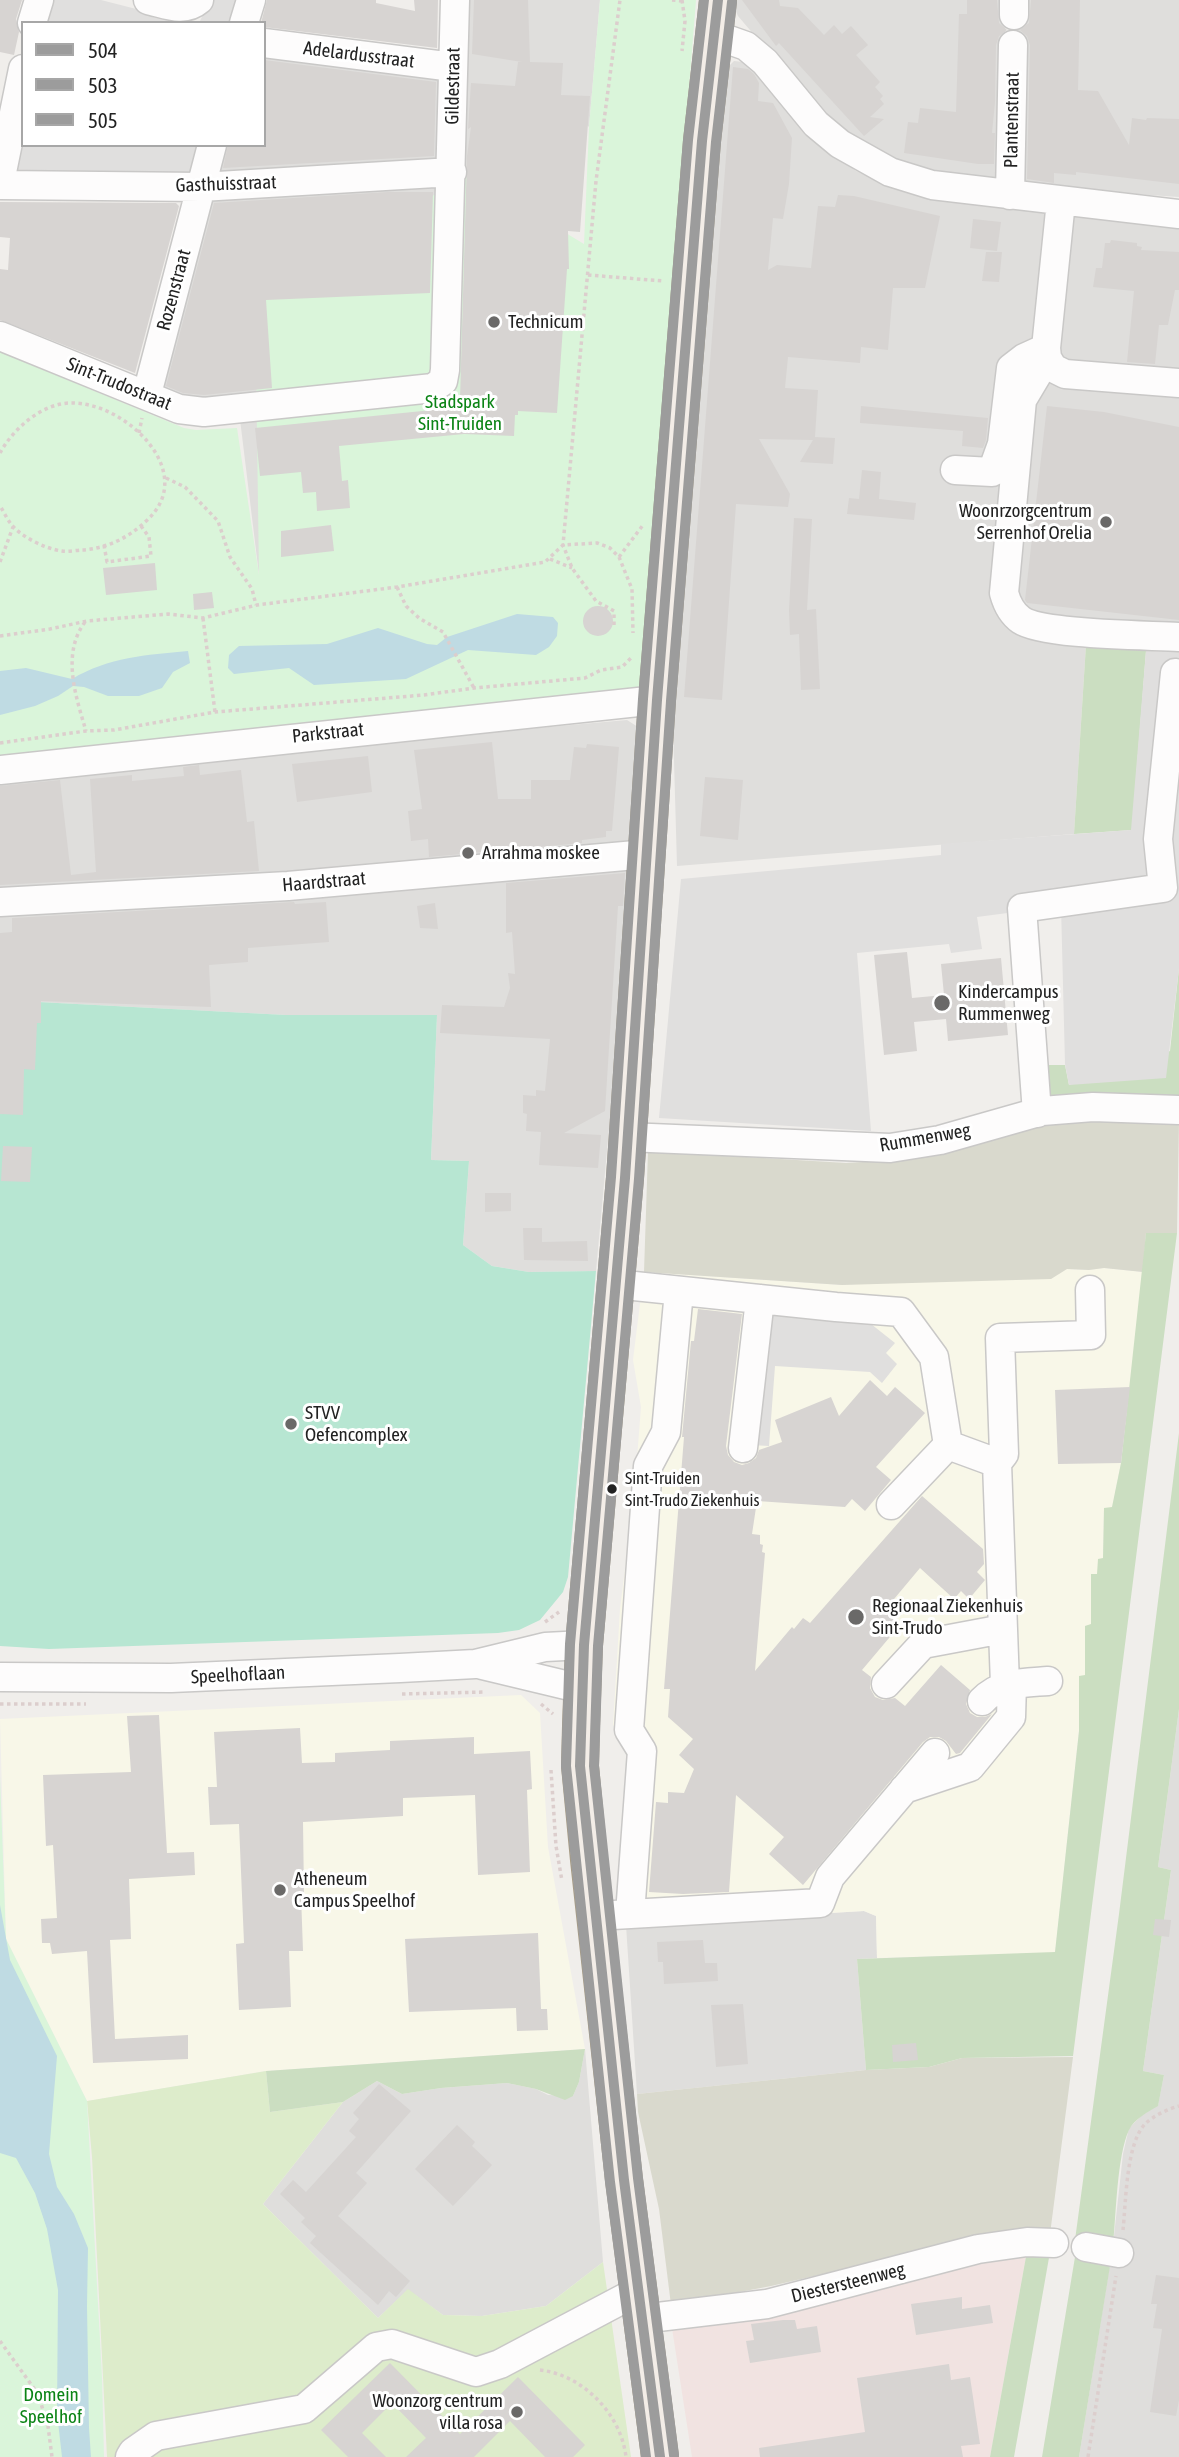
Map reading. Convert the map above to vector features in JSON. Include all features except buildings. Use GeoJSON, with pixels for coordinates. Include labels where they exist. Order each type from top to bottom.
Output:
{"type":"FeatureCollection","features":[{"type":"Feature","properties":{"kind":"main road"},"geometry":{"type":"LineString","coordinates":[[660,2457],[639,2305],[580,1766],[584,1645],[627,1137],[657,700],[702,141],[718,0]]}},
{"type":"Feature","properties":{"kind":"street"},"geometry":{"type":"LineString","coordinates":[[33,21],[39,0]]}},
{"type":"Feature","properties":{"kind":"street"},"geometry":{"type":"LineString","coordinates":[[148,0],[178,8],[192,6],[199,0]]}},
{"type":"Feature","properties":{"kind":"street"},"geometry":{"type":"LineString","coordinates":[[245,21],[251,0]]}},
{"type":"Feature","properties":{"kind":"street","name":"Gildestraat"},"geometry":{"type":"LineString","coordinates":[[241,408],[433,388],[443,381],[452,172],[455,0]]}},
{"type":"Feature","properties":{"kind":"street"},"geometry":{"type":"LineString","coordinates":[[715,34],[746,46],[765,62],[816,124],[861,157],[890,172],[932,185],[1179,214]]}},
{"type":"Feature","properties":{"kind":"street","name":"Adelardusstraat"},"geometry":{"type":"LineString","coordinates":[[266,43],[453,67]]}},
{"type":"Feature","properties":{"kind":"street","name":"Plantenstraat"},"geometry":{"type":"LineString","coordinates":[[1010,195],[1013,45]]}},
{"type":"Feature","properties":{"kind":"street"},"geometry":{"type":"LineString","coordinates":[[0,183],[21,79]]}},
{"type":"Feature","properties":{"kind":"street","name":"Rozenstraat"},"geometry":{"type":"LineString","coordinates":[[147,394],[211,147]]}},
{"type":"Feature","properties":{"kind":"street","name":"Gasthuisstraat"},"geometry":{"type":"LineString","coordinates":[[0,183],[201,187],[452,172]]}},
{"type":"Feature","properties":{"kind":"street"},"geometry":{"type":"LineString","coordinates":[[1061,201],[1046,353],[1022,400],[1004,593],[1008,607],[1022,621],[1058,631],[1179,637]]}},
{"type":"Feature","properties":{"kind":"street","name":"Sint-Trudostraat"},"geometry":{"type":"LineString","coordinates":[[0,336],[179,409],[204,412],[241,408]]}},
{"type":"Feature","properties":{"kind":"street"},"geometry":{"type":"LineString","coordinates":[[1046,353],[1054,368],[1065,374],[1179,383]]}},
{"type":"Feature","properties":{"kind":"street"},"geometry":{"type":"LineString","coordinates":[[955,470],[992,472],[1002,444],[1011,368],[1024,358],[1046,353]]}},
{"type":"Feature","properties":{"kind":"street"},"geometry":{"type":"LineString","coordinates":[[1037,1113],[1022,908],[1163,888],[1158,839],[1175,673]]}},
{"type":"Feature","properties":{"kind":"street","name":"Parkstraat"},"geometry":{"type":"LineString","coordinates":[[0,770],[657,700]]}},
{"type":"Feature","properties":{"kind":"street","name":"Haardstraat"},"geometry":{"type":"LineString","coordinates":[[0,902],[288,886],[647,854]]}},
{"type":"Feature","properties":{"kind":"street","name":"Rummenweg"},"geometry":{"type":"LineString","coordinates":[[627,1137],[890,1148],[940,1140],[1037,1113],[1093,1107],[1179,1110]]}},
{"type":"Feature","properties":{"kind":"street"},"geometry":{"type":"LineString","coordinates":[[615,1284],[901,1312],[934,1357],[948,1445]]}},
{"type":"Feature","properties":{"kind":"street"},"geometry":{"type":"LineString","coordinates":[[904,1789],[970,1767],[1011,1717],[1003,1629],[997,1463],[1004,1454],[1000,1338],[1091,1335],[1090,1290]]}},
{"type":"Feature","properties":{"kind":"street"},"geometry":{"type":"LineString","coordinates":[[630,1913],[642,1751],[629,1730],[648,1466],[666,1432],[679,1291]]}},
{"type":"Feature","properties":{"kind":"street"},"geometry":{"type":"LineString","coordinates":[[743,1448],[760,1299]]}},
{"type":"Feature","properties":{"kind":"street"},"geometry":{"type":"LineString","coordinates":[[948,1445],[997,1463]]}},
{"type":"Feature","properties":{"kind":"street"},"geometry":{"type":"LineString","coordinates":[[891,1505],[948,1445]]}},
{"type":"Feature","properties":{"kind":"street"},"geometry":{"type":"LineString","coordinates":[[886,1684],[923,1644],[1003,1629]]}},
{"type":"Feature","properties":{"kind":"street","name":"Speelhoflaan"},"geometry":{"type":"LineString","coordinates":[[0,1677],[171,1678],[475,1664],[545,1647],[584,1645]]}},
{"type":"Feature","properties":{"kind":"street","name":"Speelhoflaan"},"geometry":{"type":"LineString","coordinates":[[475,1664],[582,1689]]}},
{"type":"Feature","properties":{"kind":"street"},"geometry":{"type":"LineString","coordinates":[[982,1701],[989,1694],[1009,1685],[1048,1681]]}},
{"type":"Feature","properties":{"kind":"street"},"geometry":{"type":"LineString","coordinates":[[596,1917],[820,1903],[830,1877],[935,1753]]}},
{"type":"Feature","properties":{"kind":"street","name":"Diestersteenweg"},"geometry":{"type":"LineString","coordinates":[[639,2305],[767,2304],[978,2249],[1027,2242],[1055,2243]]}},
{"type":"Feature","properties":{"kind":"street"},"geometry":{"type":"LineString","coordinates":[[1086,2247],[1119,2253]]}},
{"type":"Feature","properties":{"kind":"street"},"geometry":{"type":"LineString","coordinates":[[130,2457],[156,2436],[304,2409],[376,2347],[392,2344],[477,2372],[639,2305]]}},
{"type":"Feature","properties":{"kind":"path"},"geometry":{"type":"LineString","coordinates":[[614,625],[614,611],[596,601],[572,568],[563,545],[596,181],[620,0]]}},
{"type":"Feature","properties":{"kind":"path"},"geometry":{"type":"LineString","coordinates":[[672,0],[682,1]]}},
{"type":"Feature","properties":{"kind":"path"},"geometry":{"type":"LineString","coordinates":[[588,275],[663,281]]}},
{"type":"Feature","properties":{"kind":"path"},"geometry":{"type":"LineString","coordinates":[[0,453],[21,425],[44,410],[70,403],[102,409],[127,421],[158,456],[166,478],[161,505],[131,536],[92,549],[62,551],[38,543],[13,527],[0,506]]}},
{"type":"Feature","properties":{"kind":"path"},"geometry":{"type":"LineString","coordinates":[[166,478],[185,487],[218,521],[230,556],[252,589],[257,605]]}},
{"type":"Feature","properties":{"kind":"path"},"geometry":{"type":"LineString","coordinates":[[104,545],[107,562],[151,556],[149,537],[141,526]]}},
{"type":"Feature","properties":{"kind":"path"},"geometry":{"type":"LineString","coordinates":[[0,562],[13,527]]}},
{"type":"Feature","properties":{"kind":"path"},"geometry":{"type":"LineString","coordinates":[[0,636],[87,621],[168,614],[203,618],[257,605],[397,587],[545,562],[563,545],[597,543],[610,548],[619,557],[632,589],[633,643]]}},
{"type":"Feature","properties":{"kind":"path"},"geometry":{"type":"LineString","coordinates":[[550,559],[572,568]]}},
{"type":"Feature","properties":{"kind":"path"},"geometry":{"type":"LineString","coordinates":[[397,587],[406,606],[447,637],[474,688]]}},
{"type":"Feature","properties":{"kind":"path"},"geometry":{"type":"LineString","coordinates":[[203,618],[215,712]]}},
{"type":"Feature","properties":{"kind":"path"},"geometry":{"type":"LineString","coordinates":[[86,731],[72,674],[78,632],[87,621]]}},
{"type":"Feature","properties":{"kind":"path"},"geometry":{"type":"LineString","coordinates":[[0,743],[86,731],[114,730],[215,712],[424,695],[585,678],[601,670],[622,667],[633,656]]}},
{"type":"Feature","properties":{"kind":"path"},"geometry":{"type":"LineString","coordinates":[[542,1624],[566,1606]]}},
{"type":"Feature","properties":{"kind":"path"},"geometry":{"type":"LineString","coordinates":[[1088,2457],[1136,2137],[1146,2123],[1179,2106]]}},
{"type":"Feature","properties":{"kind":"path"},"geometry":{"type":"LineString","coordinates":[[0,2341],[38,2395],[48,2426],[52,2457]]}},
{"type":"Feature","properties":{"kind":"path"},"geometry":{"type":"LineString","coordinates":[[539,2370],[551,2371],[570,2379],[589,2392],[618,2426],[625,2444],[626,2457]]}},
{"type":"Feature","properties":{"kind":"shaded area"},"geometry":{"type":"Polygon","coordinates":[[[48,0],[101,0],[183,21],[43,21],[48,0]]]}},
{"type":"Feature","properties":{"kind":"shaded area"},"geometry":{"type":"Polygon","coordinates":[[[210,0],[243,0],[237,21],[200,21],[210,0]]]}},
{"type":"Feature","properties":{"kind":"shaded area"},"geometry":{"type":"Polygon","coordinates":[[[460,0],[600,0],[589,127],[587,125],[260,583],[238,403],[205,406],[156,392],[209,196],[220,175],[215,172],[219,147],[266,147],[266,52],[431,72],[460,0]]]}},
{"type":"Feature","properties":{"kind":"shaded area"},"geometry":{"type":"Polygon","coordinates":[[[731,0],[1006,0],[1002,179],[920,173],[851,140],[812,103],[738,16],[731,0]]]}},
{"type":"Feature","properties":{"kind":"shaded area"},"geometry":{"type":"Polygon","coordinates":[[[1012,0],[1179,0],[1179,197],[1020,186],[1010,143],[1012,0]]]}},
{"type":"Feature","properties":{"kind":"shaded area"},"geometry":{"type":"Polygon","coordinates":[[[734,61],[752,63],[804,128],[856,171],[902,191],[1179,226],[1179,652],[1086,645],[1074,834],[677,866],[673,725],[726,69],[734,61]]]}},
{"type":"Feature","properties":{"kind":"shaded area"},"geometry":{"type":"Polygon","coordinates":[[[21,136],[21,147],[198,147],[190,174],[13,177],[21,136]]]}},
{"type":"Feature","properties":{"kind":"shaded area"},"geometry":{"type":"Polygon","coordinates":[[[1146,651],[1179,652],[1179,968],[1166,1078],[1069,1085],[1065,1064],[1061,906],[977,917],[982,949],[951,953],[949,944],[857,953],[871,1131],[659,1118],[681,879],[941,855],[941,844],[1131,830],[1146,651]]]}},
{"type":"Feature","properties":{"kind":"shaded area"},"geometry":{"type":"Polygon","coordinates":[[[627,720],[638,727],[635,836],[624,843],[507,859],[0,895],[0,776],[627,720]]]}},
{"type":"Feature","properties":{"kind":"shaded area"},"geometry":{"type":"Polygon","coordinates":[[[630,869],[632,877],[596,1271],[529,1272],[492,1266],[463,1245],[469,1161],[431,1160],[437,1015],[286,1015],[0,1000],[0,913],[630,869]]]}},
{"type":"Feature","properties":{"kind":"shaded area"},"geometry":{"type":"Polygon","coordinates":[[[1090,1117],[1179,1121],[1177,1233],[1146,1233],[1143,1272],[1104,1268],[1067,1269],[1051,1279],[842,1285],[644,1272],[648,1151],[846,1163],[911,1159],[1044,1123],[1090,1117]]]}},
{"type":"Feature","properties":{"kind":"shaded area","name":"Regionaal Ziekenhuis Sint-Trudo"},"geometry":{"type":"Polygon","coordinates":[[[1104,1268],[1143,1272],[1121,1463],[1112,1508],[1104,1508],[1103,1559],[1098,1575],[1091,1574],[1091,1625],[1085,1626],[1085,1676],[1079,1677],[1079,1730],[1055,1953],[877,1958],[876,1916],[864,1911],[626,1925],[633,1750],[613,1725],[620,1609],[634,1497],[641,1407],[633,1360],[644,1272],[842,1285],[1104,1268]]]}},
{"type":"Feature","properties":{"kind":"shaded area"},"geometry":{"type":"Polygon","coordinates":[[[766,1312],[853,1319],[871,1324],[895,1343],[886,1353],[897,1364],[882,1383],[870,1372],[775,1366],[769,1446],[751,1445],[766,1312]]]}},
{"type":"Feature","properties":{"kind":"shaded area","name":"Atheneum Campus Speelhof"},"geometry":{"type":"Polygon","coordinates":[[[521,1695],[540,1713],[548,1847],[585,2049],[266,2071],[87,2101],[6,1939],[0,1719],[521,1695]]]}},
{"type":"Feature","properties":{"kind":"shaded area"},"geometry":{"type":"Polygon","coordinates":[[[1179,1709],[1179,2457],[1079,2457],[1113,2245],[1123,2154],[1129,2128],[1142,2115],[1158,2105],[1164,2075],[1143,2071],[1171,1870],[1158,1867],[1179,1709]]]}},
{"type":"Feature","properties":{"kind":"shaded area"},"geometry":{"type":"Polygon","coordinates":[[[864,1911],[876,1916],[877,1958],[857,1959],[866,2070],[637,2094],[626,1925],[864,1911]]]}},
{"type":"Feature","properties":{"kind":"shaded area"},"geometry":{"type":"Polygon","coordinates":[[[585,2049],[603,2262],[546,2306],[482,2316],[443,2315],[408,2290],[378,2318],[263,2204],[343,2102],[377,2081],[402,2094],[507,2083],[536,2089],[548,2095],[573,2096],[579,2082],[585,2049]]]}},
{"type":"Feature","properties":{"kind":"shaded area"},"geometry":{"type":"Polygon","coordinates":[[[1073,2057],[1050,2234],[974,2239],[771,2286],[671,2305],[659,2209],[638,2112],[637,2094],[866,2070],[929,2067],[962,2058],[1073,2057]]]}},
{"type":"Feature","properties":{"kind":"shaded area"},"geometry":{"type":"Polygon","coordinates":[[[1027,2251],[990,2457],[692,2457],[671,2322],[1027,2251]]]}},
{"type":"Feature","properties":{"kind":"green space","name":"Stadspark Sint-Truiden"},"geometry":{"type":"Polygon","coordinates":[[[600,0],[696,0],[641,691],[0,761],[0,352],[184,428],[237,428],[259,575],[255,294],[470,175],[584,244],[589,127],[600,0]]]}},
{"type":"Feature","properties":{"kind":"green space"},"geometry":{"type":"Polygon","coordinates":[[[1086,645],[1146,651],[1132,830],[1074,834],[1086,645]]]}},
{"type":"Feature","properties":{"kind":"green space"},"geometry":{"type":"Polygon","coordinates":[[[1179,968],[1179,1101],[1042,1102],[1040,1065],[1065,1065],[1069,1085],[1170,1051],[1179,968]]]}},
{"type":"Feature","properties":{"kind":"green space","name":"STVV Oefencomplex"},"geometry":{"type":"Polygon","coordinates":[[[0,1000],[286,1015],[437,1015],[431,1160],[469,1161],[463,1245],[492,1266],[529,1272],[596,1271],[568,1577],[563,1592],[540,1620],[519,1630],[498,1633],[49,1649],[0,1646],[0,1000]]]}},
{"type":"Feature","properties":{"kind":"green space"},"geometry":{"type":"Polygon","coordinates":[[[1146,1233],[1177,1233],[1073,2056],[962,2058],[929,2067],[866,2070],[857,1959],[1055,1952],[1079,1731],[1079,1676],[1085,1675],[1085,1626],[1091,1624],[1091,1574],[1097,1574],[1098,1559],[1103,1558],[1104,1508],[1112,1507],[1121,1463],[1146,1233]]]}},
{"type":"Feature","properties":{"kind":"green space"},"geometry":{"type":"Polygon","coordinates":[[[1179,1433],[1179,1709],[1158,1867],[1171,1870],[1143,2071],[1164,2075],[1158,2106],[1134,2122],[1125,2141],[1119,2170],[1113,2245],[1075,2240],[1179,1433]]]}},
{"type":"Feature","properties":{"kind":"green space","name":"Domein Speelhof"},"geometry":{"type":"Polygon","coordinates":[[[0,1776],[6,1939],[87,2101],[104,2457],[0,2457],[0,1776]]]}},
{"type":"Feature","properties":{"kind":"green space"},"geometry":{"type":"Polygon","coordinates":[[[585,2049],[579,2082],[573,2096],[565,2100],[536,2089],[507,2083],[402,2094],[377,2081],[343,2102],[270,2112],[266,2071],[585,2049]]]}},
{"type":"Feature","properties":{"kind":"green space"},"geometry":{"type":"Polygon","coordinates":[[[266,2071],[270,2112],[343,2102],[263,2204],[378,2318],[408,2289],[443,2315],[482,2316],[546,2306],[603,2262],[631,2457],[107,2457],[87,2101],[266,2071]]]}},
{"type":"Feature","properties":{"kind":"green space"},"geometry":{"type":"Polygon","coordinates":[[[1027,2251],[1050,2252],[1014,2457],[990,2457],[1027,2251]]]}},
{"type":"Feature","properties":{"kind":"green space"},"geometry":{"type":"Polygon","coordinates":[[[1075,2257],[1111,2260],[1079,2457],[1042,2457],[1075,2257]]]}},
{"type":"Feature","properties":{"kind":"water"},"geometry":{"type":"Polygon","coordinates":[[[517,614],[553,617],[558,623],[557,636],[549,647],[536,655],[468,650],[406,679],[314,685],[289,668],[234,674],[228,668],[229,655],[239,646],[327,644],[378,628],[437,645],[447,637],[517,614]]]}},
{"type":"Feature","properties":{"kind":"water"},"geometry":{"type":"Polygon","coordinates":[[[188,651],[190,663],[173,672],[162,688],[139,696],[108,696],[73,686],[35,706],[0,715],[0,671],[26,668],[72,679],[114,662],[188,651]]]}},
{"type":"Feature","properties":{"kind":"water"},"geometry":{"type":"Polygon","coordinates":[[[0,1905],[10,1960],[57,2056],[49,2154],[57,2187],[74,2214],[88,2248],[91,2457],[62,2457],[57,2413],[58,2290],[47,2229],[35,2193],[16,2158],[0,2153],[0,1905]]]}},
{"type":"Feature","properties":{"kind":"transit line","name":"505"},"geometry":{"type":"LineString","coordinates":[[646,2457],[610,2182],[566,1766],[570,1644],[611,1177],[643,699],[688,140],[704,0]]}},
{"type":"Feature","properties":{"kind":"transit line","name":"504"},"geometry":{"type":"LineString","coordinates":[[660,2457],[624,2180],[580,1766],[584,1645],[625,1178],[657,700],[702,141],[718,0]]}},
{"type":"Feature","properties":{"kind":"transit line","name":"503"},"geometry":{"type":"LineString","coordinates":[[674,2455],[638,2178],[594,1766],[598,1646],[639,1179],[671,701],[716,142],[732,2]]}},
{"type":"Feature","properties":{"kind":"place","name":"Technicum"},"geometry":{"type":"Point","coordinates":[494,322]}},
{"type":"Feature","properties":{"kind":"place","name":"Woonrzorgcentrum Serrenhof Orelia"},"geometry":{"type":"Point","coordinates":[1106,522]}},
{"type":"Feature","properties":{"kind":"place","name":"Arrahma moskee"},"geometry":{"type":"Point","coordinates":[468,853]}},
{"type":"Feature","properties":{"kind":"place","name":"Kindercampus Rummenweg"},"geometry":{"type":"Point","coordinates":[942,1003]}},
{"type":"Feature","properties":{"kind":"place","name":"STVV Oefencomplex"},"geometry":{"type":"Point","coordinates":[291,1424]}},
{"type":"Feature","properties":{"kind":"place","name":"Sint-Truiden Sint-Trudo Ziekenhuis"},"geometry":{"type":"Point","coordinates":[612,1489]}},
{"type":"Feature","properties":{"kind":"place","name":"Regionaal Ziekenhuis Sint-Trudo"},"geometry":{"type":"Point","coordinates":[856,1617]}},
{"type":"Feature","properties":{"kind":"place","name":"Atheneum Campus Speelhof"},"geometry":{"type":"Point","coordinates":[280,1890]}},
{"type":"Feature","properties":{"kind":"place","name":"Woonzorg centrum villa rosa"},"geometry":{"type":"Point","coordinates":[517,2412]}}]}
